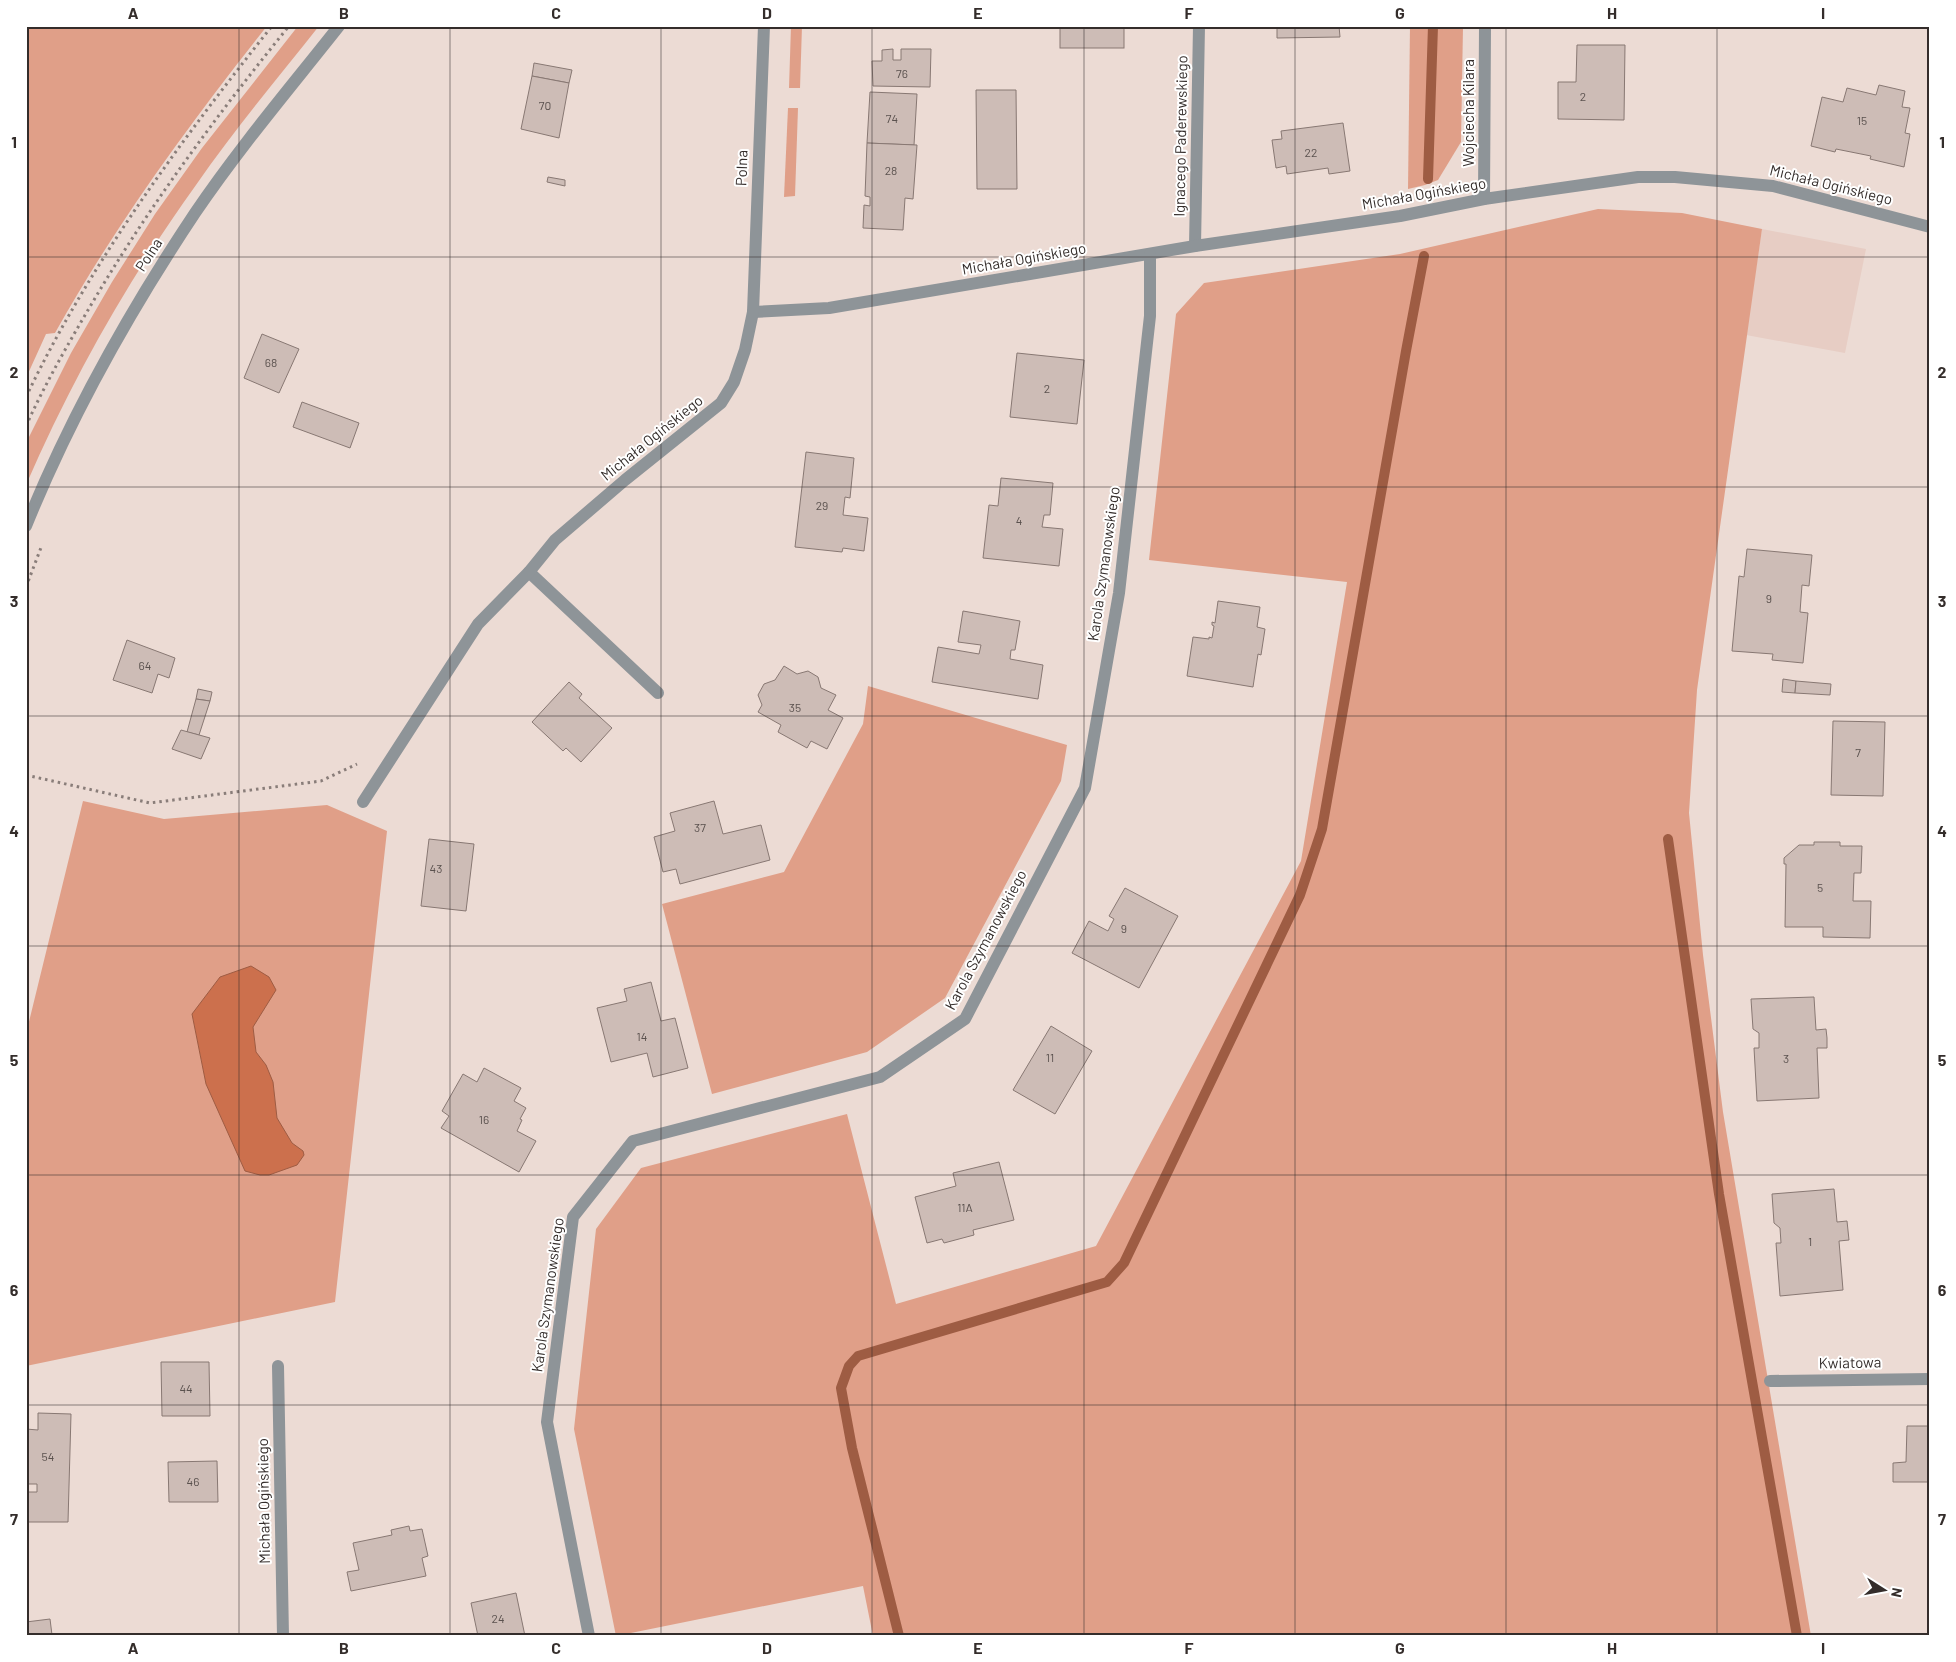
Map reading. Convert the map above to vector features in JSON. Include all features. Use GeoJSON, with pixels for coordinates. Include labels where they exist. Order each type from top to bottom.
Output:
{"type":"FeatureCollection","features":[{"type":"Feature","properties":{"kind":"street","name":"Polna"},"geometry":{"type":"LineString","coordinates":[[26,526],[74,416],[131,312],[202,204],[242,148],[339,26]]}},
{"type":"Feature","properties":{"kind":"street","name":"Polna"},"geometry":{"type":"LineString","coordinates":[[753,312],[764,26]]}},
{"type":"Feature","properties":{"kind":"street","name":"Ignacego Paderewskiego"},"geometry":{"type":"LineString","coordinates":[[1195,246],[1200,26]]}},
{"type":"Feature","properties":{"kind":"street","name":"Wojciecha Kilara"},"geometry":{"type":"LineString","coordinates":[[1484,199],[1485,26]]}},
{"type":"Feature","properties":{"kind":"street","name":"Michała Ogińskiego"},"geometry":{"type":"LineString","coordinates":[[363,802],[478,624],[529,572],[555,540],[625,480],[721,403],[734,382],[745,350],[753,312],[829,308],[1195,246],[1400,216],[1484,199],[1638,177],[1675,177],[1773,186],[1930,227]]}},
{"type":"Feature","properties":{"kind":"street","name":"Karola Szymanowskiego"},"geometry":{"type":"LineString","coordinates":[[589,1636],[547,1422],[573,1217],[633,1141],[880,1077],[966,1019],[1085,788],[1119,593],[1150,316],[1150,254]]}},
{"type":"Feature","properties":{"kind":"street"},"geometry":{"type":"LineString","coordinates":[[529,572],[658,693]]}},
{"type":"Feature","properties":{"kind":"street","name":"Michała Ogińskiego"},"geometry":{"type":"LineString","coordinates":[[278,1366],[283,1636]]}},
{"type":"Feature","properties":{"kind":"street","name":"Kwiatowa"},"geometry":{"type":"LineString","coordinates":[[1770,1381],[1930,1378]]}},
{"type":"Feature","properties":{"kind":"path"},"geometry":{"type":"LineString","coordinates":[[26,397],[60,331],[108,251],[146,193],[224,86],[272,26]]}},
{"type":"Feature","properties":{"kind":"path"},"geometry":{"type":"LineString","coordinates":[[26,426],[66,346],[113,267],[150,210],[193,147],[289,26]]}},
{"type":"Feature","properties":{"kind":"path"},"geometry":{"type":"LineString","coordinates":[[26,587],[44,541]]}},
{"type":"Feature","properties":{"kind":"path"},"geometry":{"type":"LineString","coordinates":[[26,774],[150,803],[321,781],[362,761]]}},
{"type":"Feature","properties":{"kind":"shaded area"},"geometry":{"type":"Polygon","coordinates":[[[26,26],[267,26],[182,137],[128,214],[55,333],[46,334],[26,378],[26,26]]]}},
{"type":"Feature","properties":{"kind":"shaded area"},"geometry":{"type":"Polygon","coordinates":[[[298,26],[319,26],[225,144],[148,256],[82,368],[26,485],[26,443],[71,353],[112,282],[155,214],[202,148],[298,26]]]}},
{"type":"Feature","properties":{"kind":"shaded area"},"geometry":{"type":"Polygon","coordinates":[[[791,26],[802,26],[800,88],[789,88],[791,26]]]}},
{"type":"Feature","properties":{"kind":"shaded area"},"geometry":{"type":"Polygon","coordinates":[[[1410,26],[1463,26],[1461,142],[1438,180],[1408,189],[1410,26]]]}},
{"type":"Feature","properties":{"kind":"shaded area"},"geometry":{"type":"Polygon","coordinates":[[[788,108],[798,108],[795,196],[784,197],[788,108]]]}},
{"type":"Feature","properties":{"kind":"shaded area"},"geometry":{"type":"Polygon","coordinates":[[[1598,209],[1682,213],[1762,229],[1697,690],[1689,813],[1703,955],[1723,1112],[1811,1636],[873,1636],[863,1586],[616,1636],[574,1429],[596,1229],[641,1168],[847,1114],[896,1304],[1096,1246],[1301,861],[1347,582],[1149,560],[1176,314],[1204,283],[1400,254],[1598,209]]]}},
{"type":"Feature","properties":{"kind":"shaded area"},"geometry":{"type":"Polygon","coordinates":[[[1762,229],[1866,249],[1845,353],[1746,335],[1762,229]]]}},
{"type":"Feature","properties":{"kind":"shaded area"},"geometry":{"type":"Polygon","coordinates":[[[868,686],[1067,745],[1061,781],[945,998],[867,1052],[712,1094],[662,904],[784,872],[863,724],[868,686]]]}},
{"type":"Feature","properties":{"kind":"shaded area"},"geometry":{"type":"Polygon","coordinates":[[[83,801],[164,819],[327,805],[387,831],[335,1302],[26,1366],[26,1034],[83,801]]]}},
{"type":"Feature","properties":{"kind":"shaded area"},"geometry":{"type":"Polygon","coordinates":[[[251,966],[269,977],[276,990],[253,1027],[256,1052],[266,1065],[273,1082],[277,1118],[292,1143],[303,1151],[304,1155],[297,1165],[269,1175],[245,1171],[206,1084],[192,1014],[220,977],[251,966]]]}},
{"type":"Feature","properties":{"kind":"building"},"geometry":{"type":"Polygon","coordinates":[[[1060,26],[1124,26],[1124,48],[1060,48],[1060,26]]]}},
{"type":"Feature","properties":{"kind":"building"},"geometry":{"type":"Polygon","coordinates":[[[1277,26],[1339,26],[1340,37],[1277,38],[1277,26]]]}},
{"type":"Feature","properties":{"kind":"building"},"geometry":{"type":"Polygon","coordinates":[[[1577,45],[1625,45],[1624,120],[1558,119],[1558,82],[1576,82],[1577,45]]]}},
{"type":"Feature","properties":{"kind":"building"},"geometry":{"type":"Polygon","coordinates":[[[893,49],[893,60],[901,60],[901,49],[931,49],[930,87],[873,86],[872,61],[882,61],[882,50],[893,49]]]}},
{"type":"Feature","properties":{"kind":"building"},"geometry":{"type":"Polygon","coordinates":[[[534,63],[572,70],[569,83],[532,76],[534,63]]]}},
{"type":"Feature","properties":{"kind":"building"},"geometry":{"type":"Polygon","coordinates":[[[532,76],[569,83],[559,138],[521,129],[532,76]]]}},
{"type":"Feature","properties":{"kind":"building"},"geometry":{"type":"Polygon","coordinates":[[[1879,85],[1905,91],[1902,107],[1910,108],[1905,133],[1910,134],[1904,167],[1870,159],[1871,156],[1836,149],[1835,152],[1811,146],[1822,97],[1843,102],[1847,88],[1876,95],[1879,85]]]}},
{"type":"Feature","properties":{"kind":"building"},"geometry":{"type":"Polygon","coordinates":[[[976,90],[1016,90],[1017,189],[977,189],[976,90]]]}},
{"type":"Feature","properties":{"kind":"building"},"geometry":{"type":"Polygon","coordinates":[[[870,92],[917,94],[914,145],[867,143],[870,92]]]}},
{"type":"Feature","properties":{"kind":"building"},"geometry":{"type":"Polygon","coordinates":[[[1343,123],[1350,171],[1329,174],[1328,168],[1287,174],[1286,166],[1276,168],[1272,140],[1282,139],[1281,131],[1343,123]]]}},
{"type":"Feature","properties":{"kind":"building"},"geometry":{"type":"Polygon","coordinates":[[[867,143],[917,145],[913,199],[905,198],[903,230],[863,228],[864,205],[870,206],[870,197],[865,196],[867,143]]]}},
{"type":"Feature","properties":{"kind":"building"},"geometry":{"type":"Polygon","coordinates":[[[548,177],[565,180],[565,186],[547,182],[548,177]]]}},
{"type":"Feature","properties":{"kind":"building"},"geometry":{"type":"Polygon","coordinates":[[[262,334],[299,349],[279,393],[244,378],[262,334]]]}},
{"type":"Feature","properties":{"kind":"building"},"geometry":{"type":"Polygon","coordinates":[[[1017,353],[1084,360],[1077,424],[1010,417],[1017,353]]]}},
{"type":"Feature","properties":{"kind":"building"},"geometry":{"type":"Polygon","coordinates":[[[302,402],[359,423],[350,448],[293,427],[302,402]]]}},
{"type":"Feature","properties":{"kind":"building"},"geometry":{"type":"Polygon","coordinates":[[[806,452],[854,458],[850,498],[845,497],[843,515],[868,518],[864,551],[843,548],[842,552],[795,547],[806,452]]]}},
{"type":"Feature","properties":{"kind":"building"},"geometry":{"type":"Polygon","coordinates":[[[1001,478],[1053,483],[1050,515],[1044,515],[1042,527],[1063,529],[1059,566],[983,558],[989,505],[998,506],[1001,478]]]}},
{"type":"Feature","properties":{"kind":"building"},"geometry":{"type":"Polygon","coordinates":[[[1747,549],[1812,555],[1809,586],[1802,585],[1800,612],[1808,613],[1803,663],[1772,660],[1773,654],[1732,651],[1739,576],[1744,577],[1747,549]]]}},
{"type":"Feature","properties":{"kind":"building"},"geometry":{"type":"Polygon","coordinates":[[[1218,601],[1260,607],[1257,627],[1265,629],[1261,655],[1258,654],[1253,687],[1187,676],[1193,637],[1212,638],[1214,626],[1212,622],[1215,623],[1218,601]]]}},
{"type":"Feature","properties":{"kind":"building"},"geometry":{"type":"Polygon","coordinates":[[[963,611],[1020,621],[1015,650],[1011,650],[1010,659],[1043,665],[1038,699],[932,682],[938,647],[979,654],[981,645],[958,642],[963,611]]]}},
{"type":"Feature","properties":{"kind":"building"},"geometry":{"type":"Polygon","coordinates":[[[127,640],[175,658],[169,678],[158,674],[152,693],[113,680],[127,640]]]}},
{"type":"Feature","properties":{"kind":"building"},"geometry":{"type":"Polygon","coordinates":[[[784,666],[797,674],[808,671],[818,677],[821,688],[836,695],[828,710],[843,718],[827,749],[811,741],[807,748],[778,732],[781,725],[758,712],[762,705],[758,695],[764,684],[775,680],[784,666]]]}},
{"type":"Feature","properties":{"kind":"building"},"geometry":{"type":"Polygon","coordinates":[[[1783,679],[1796,681],[1795,693],[1782,692],[1783,679]]]}},
{"type":"Feature","properties":{"kind":"building"},"geometry":{"type":"Polygon","coordinates":[[[1796,681],[1831,684],[1830,695],[1795,693],[1796,681]]]}},
{"type":"Feature","properties":{"kind":"building"},"geometry":{"type":"Polygon","coordinates":[[[569,682],[582,694],[579,698],[612,728],[581,762],[566,748],[563,751],[532,722],[569,682]]]}},
{"type":"Feature","properties":{"kind":"building"},"geometry":{"type":"Polygon","coordinates":[[[198,689],[212,692],[210,701],[196,699],[198,689]]]}},
{"type":"Feature","properties":{"kind":"building"},"geometry":{"type":"Polygon","coordinates":[[[196,699],[210,701],[199,735],[187,732],[196,699]]]}},
{"type":"Feature","properties":{"kind":"building"},"geometry":{"type":"Polygon","coordinates":[[[1833,721],[1885,722],[1883,796],[1831,795],[1833,721]]]}},
{"type":"Feature","properties":{"kind":"building"},"geometry":{"type":"Polygon","coordinates":[[[181,730],[210,738],[201,759],[172,749],[181,730]]]}},
{"type":"Feature","properties":{"kind":"building"},"geometry":{"type":"Polygon","coordinates":[[[714,801],[723,834],[761,825],[770,860],[680,884],[676,869],[663,872],[654,837],[675,831],[670,813],[714,801]]]}},
{"type":"Feature","properties":{"kind":"building"},"geometry":{"type":"Polygon","coordinates":[[[429,839],[474,844],[466,911],[421,906],[429,839]]]}},
{"type":"Feature","properties":{"kind":"building"},"geometry":{"type":"Polygon","coordinates":[[[1814,842],[1840,842],[1840,846],[1862,846],[1861,873],[1854,873],[1853,901],[1871,901],[1870,938],[1823,937],[1823,927],[1785,927],[1786,864],[1784,864],[1784,858],[1799,845],[1814,845],[1814,842]]]}},
{"type":"Feature","properties":{"kind":"building"},"geometry":{"type":"Polygon","coordinates":[[[1125,888],[1178,916],[1139,988],[1072,953],[1089,921],[1108,931],[1114,919],[1109,916],[1125,888]]]}},
{"type":"Feature","properties":{"kind":"building"},"geometry":{"type":"Polygon","coordinates":[[[651,982],[661,1021],[675,1018],[688,1068],[653,1077],[647,1053],[611,1062],[597,1008],[627,1001],[624,989],[651,982]]]}},
{"type":"Feature","properties":{"kind":"building"},"geometry":{"type":"Polygon","coordinates":[[[1814,997],[1816,1030],[1826,1029],[1827,1038],[1827,1048],[1817,1048],[1819,1098],[1757,1101],[1754,1048],[1759,1048],[1759,1033],[1753,1029],[1751,999],[1814,997]]]}},
{"type":"Feature","properties":{"kind":"building"},"geometry":{"type":"Polygon","coordinates":[[[1051,1026],[1092,1051],[1055,1114],[1013,1090],[1051,1026]]]}},
{"type":"Feature","properties":{"kind":"building"},"geometry":{"type":"Polygon","coordinates":[[[484,1068],[521,1088],[514,1101],[526,1108],[520,1119],[522,1120],[517,1131],[536,1141],[519,1172],[441,1128],[449,1116],[442,1111],[463,1074],[477,1082],[484,1068]]]}},
{"type":"Feature","properties":{"kind":"building"},"geometry":{"type":"Polygon","coordinates":[[[999,1162],[1014,1220],[973,1230],[974,1235],[944,1243],[942,1239],[927,1243],[915,1197],[956,1186],[953,1173],[999,1162]]]}},
{"type":"Feature","properties":{"kind":"building"},"geometry":{"type":"Polygon","coordinates":[[[1834,1189],[1837,1222],[1847,1221],[1849,1240],[1839,1241],[1843,1290],[1780,1296],[1776,1243],[1781,1243],[1780,1228],[1774,1223],[1772,1194],[1834,1189]]]}},
{"type":"Feature","properties":{"kind":"building"},"geometry":{"type":"Polygon","coordinates":[[[161,1362],[209,1362],[210,1416],[162,1416],[161,1362]]]}},
{"type":"Feature","properties":{"kind":"building"},"geometry":{"type":"Polygon","coordinates":[[[38,1413],[71,1414],[68,1522],[26,1522],[26,1492],[37,1492],[37,1484],[26,1484],[26,1429],[38,1430],[38,1413]]]}},
{"type":"Feature","properties":{"kind":"building"},"geometry":{"type":"Polygon","coordinates":[[[1907,1426],[1930,1426],[1930,1482],[1893,1482],[1893,1463],[1906,1462],[1907,1426]]]}},
{"type":"Feature","properties":{"kind":"building"},"geometry":{"type":"Polygon","coordinates":[[[217,1461],[218,1502],[169,1502],[168,1462],[217,1461]]]}},
{"type":"Feature","properties":{"kind":"building"},"geometry":{"type":"Polygon","coordinates":[[[409,1526],[410,1531],[422,1529],[428,1556],[422,1558],[426,1576],[351,1591],[347,1572],[359,1570],[353,1543],[392,1535],[391,1530],[409,1526]]]}},
{"type":"Feature","properties":{"kind":"building"},"geometry":{"type":"Polygon","coordinates":[[[516,1593],[525,1636],[478,1636],[471,1603],[516,1593]]]}},
{"type":"Feature","properties":{"kind":"building"},"geometry":{"type":"Polygon","coordinates":[[[50,1619],[52,1635],[66,1634],[66,1636],[26,1636],[26,1622],[50,1619]]]}},
{"type":"Feature","properties":{"kind":"waterway"},"geometry":{"type":"LineString","coordinates":[[1428,179],[1433,26]]}},
{"type":"Feature","properties":{"kind":"waterway"},"geometry":{"type":"LineString","coordinates":[[899,1636],[852,1448],[841,1388],[849,1366],[858,1356],[1107,1282],[1124,1263],[1300,895],[1322,829],[1424,256]]}},
{"type":"Feature","properties":{"kind":"waterway"},"geometry":{"type":"LineString","coordinates":[[1668,839],[1719,1194],[1797,1636]]}}]}
